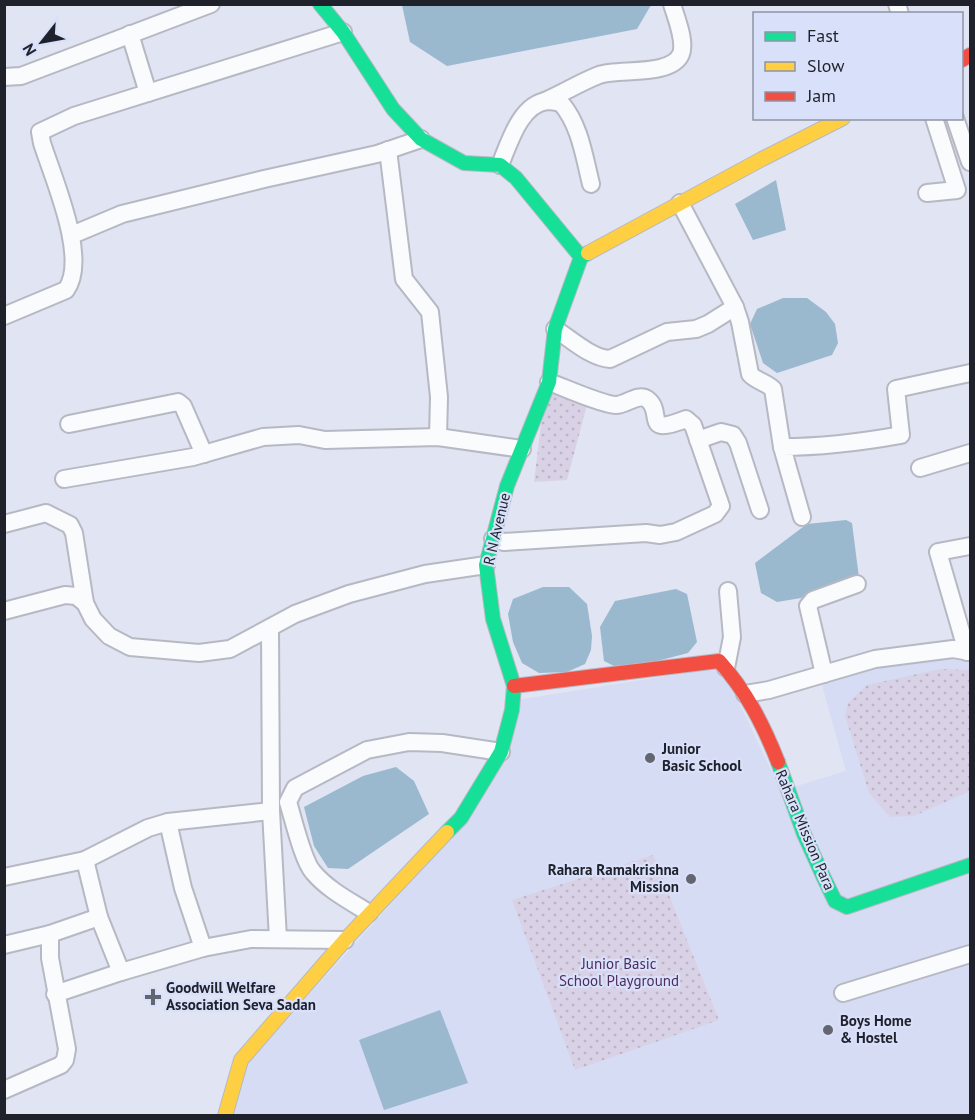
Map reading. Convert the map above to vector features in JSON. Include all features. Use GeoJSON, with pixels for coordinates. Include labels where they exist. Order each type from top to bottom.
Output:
{"type":"FeatureCollection","features":[{"type":"Feature","properties":{"kind":"main road"},"geometry":{"type":"LineString","coordinates":[[326,8],[393,109],[421,139],[464,163],[500,165],[516,178],[581,257],[839,120]]}},
{"type":"Feature","properties":{"kind":"main road","name":"R N Avenue"},"geometry":{"type":"LineString","coordinates":[[225,1116],[241,1060],[345,940],[461,818],[501,752],[512,710],[514,686],[493,619],[486,564],[507,486],[549,382],[555,329],[581,257]]}},
{"type":"Feature","properties":{"kind":"main road"},"geometry":{"type":"LineString","coordinates":[[514,686],[719,661],[726,668]]}},
{"type":"Feature","properties":{"kind":"main road","name":"Rahara Mission Para"},"geometry":{"type":"LineString","coordinates":[[726,668],[761,720],[804,835],[835,901],[847,907],[970,865]]}},
{"type":"Feature","properties":{"kind":"street"},"geometry":{"type":"LineString","coordinates":[[4,77],[21,76],[211,4]]}},
{"type":"Feature","properties":{"kind":"street"},"geometry":{"type":"LineString","coordinates":[[500,165],[521,119],[531,108],[601,74],[651,70],[675,62],[681,53],[682,41],[672,4]]}},
{"type":"Feature","properties":{"kind":"street"},"geometry":{"type":"LineString","coordinates":[[4,316],[66,290],[72,282],[74,272],[72,235],[40,132],[74,116],[343,32]]}},
{"type":"Feature","properties":{"kind":"street"},"geometry":{"type":"LineString","coordinates":[[130,34],[148,93]]}},
{"type":"Feature","properties":{"kind":"street"},"geometry":{"type":"LineString","coordinates":[[545,101],[561,103],[570,113],[576,126],[591,184]]}},
{"type":"Feature","properties":{"kind":"street"},"geometry":{"type":"LineString","coordinates":[[927,193],[957,190],[935,120]]}},
{"type":"Feature","properties":{"kind":"street"},"geometry":{"type":"LineString","coordinates":[[956,120],[970,162]]}},
{"type":"Feature","properties":{"kind":"street"},"geometry":{"type":"LineString","coordinates":[[72,235],[122,214],[264,178],[377,154],[421,139]]}},
{"type":"Feature","properties":{"kind":"street"},"geometry":{"type":"LineString","coordinates":[[388,150],[404,279],[430,312],[439,397],[438,437]]}},
{"type":"Feature","properties":{"kind":"street"},"geometry":{"type":"LineString","coordinates":[[680,203],[735,307],[750,374],[754,379],[764,382],[773,389],[782,447],[801,517]]}},
{"type":"Feature","properties":{"kind":"street"},"geometry":{"type":"LineString","coordinates":[[555,329],[603,359],[610,359],[667,332],[696,329],[735,307]]}},
{"type":"Feature","properties":{"kind":"street"},"geometry":{"type":"LineString","coordinates":[[782,447],[901,435],[896,390],[970,373]]}},
{"type":"Feature","properties":{"kind":"street"},"geometry":{"type":"LineString","coordinates":[[493,539],[504,542],[646,533],[660,535],[676,532],[715,514],[720,506],[693,425],[686,419],[667,427],[656,420],[652,406],[647,399],[639,397],[624,404],[612,405],[549,382]]}},
{"type":"Feature","properties":{"kind":"street"},"geometry":{"type":"LineString","coordinates":[[69,424],[178,402],[183,406],[204,454]]}},
{"type":"Feature","properties":{"kind":"street"},"geometry":{"type":"LineString","coordinates":[[698,440],[721,432],[733,435],[738,443],[760,510]]}},
{"type":"Feature","properties":{"kind":"street"},"geometry":{"type":"LineString","coordinates":[[64,479],[204,454],[263,437],[299,435],[325,440],[438,437],[522,449]]}},
{"type":"Feature","properties":{"kind":"street"},"geometry":{"type":"LineString","coordinates":[[920,468],[970,453]]}},
{"type":"Feature","properties":{"kind":"street"},"geometry":{"type":"LineString","coordinates":[[4,525],[46,513],[70,525],[74,532],[85,603],[93,619],[109,636],[130,648],[199,653],[230,649],[295,614],[349,594],[425,574],[486,564]]}},
{"type":"Feature","properties":{"kind":"street"},"geometry":{"type":"LineString","coordinates":[[745,694],[875,659],[953,649],[969,652],[938,552],[970,546]]}},
{"type":"Feature","properties":{"kind":"street"},"geometry":{"type":"LineString","coordinates":[[824,674],[808,606],[813,600],[857,584]]}},
{"type":"Feature","properties":{"kind":"street"},"geometry":{"type":"LineString","coordinates":[[726,668],[732,637],[728,591]]}},
{"type":"Feature","properties":{"kind":"street"},"geometry":{"type":"LineString","coordinates":[[4,612],[65,595],[76,596],[85,603]]}},
{"type":"Feature","properties":{"kind":"street"},"geometry":{"type":"LineString","coordinates":[[270,628],[271,811],[278,939]]}},
{"type":"Feature","properties":{"kind":"street"},"geometry":{"type":"LineString","coordinates":[[369,914],[331,889],[311,871],[288,802],[295,788],[367,750],[409,742],[442,743],[501,752]]}},
{"type":"Feature","properties":{"kind":"street"},"geometry":{"type":"LineString","coordinates":[[4,877],[85,860],[148,828],[168,822],[271,811]]}},
{"type":"Feature","properties":{"kind":"street"},"geometry":{"type":"LineString","coordinates":[[168,822],[183,888],[203,948]]}},
{"type":"Feature","properties":{"kind":"street"},"geometry":{"type":"LineString","coordinates":[[85,860],[99,917],[121,972]]}},
{"type":"Feature","properties":{"kind":"street"},"geometry":{"type":"LineString","coordinates":[[4,945],[50,934],[99,917]]}},
{"type":"Feature","properties":{"kind":"street"},"geometry":{"type":"LineString","coordinates":[[6,1086],[61,1065],[65,1060],[67,1049],[55,994],[49,947],[50,934]]}},
{"type":"Feature","properties":{"kind":"street"},"geometry":{"type":"LineString","coordinates":[[55,994],[203,948],[250,939],[345,940]]}},
{"type":"Feature","properties":{"kind":"street"},"geometry":{"type":"LineString","coordinates":[[843,993],[970,954]]}},
{"type":"Feature","properties":{"kind":"shaded area"},"geometry":{"type":"Polygon","coordinates":[[[402,4],[651,5],[637,29],[447,66],[410,42],[402,4]]]}},
{"type":"Feature","properties":{"kind":"shaded area"},"geometry":{"type":"Polygon","coordinates":[[[776,180],[786,230],[753,240],[735,204],[776,180]]]}},
{"type":"Feature","properties":{"kind":"shaded area"},"geometry":{"type":"Polygon","coordinates":[[[783,298],[807,298],[826,312],[835,324],[838,343],[832,355],[777,373],[763,363],[750,324],[757,309],[783,298]]]}},
{"type":"Feature","properties":{"kind":"shaded area"},"geometry":{"type":"Polygon","coordinates":[[[846,520],[852,523],[859,578],[801,598],[777,602],[761,593],[755,563],[807,524],[846,520]]]}},
{"type":"Feature","properties":{"kind":"shaded area"},"geometry":{"type":"Polygon","coordinates":[[[543,587],[569,587],[587,604],[592,636],[591,650],[585,664],[567,672],[539,673],[522,663],[513,642],[508,614],[513,599],[543,587]]]}},
{"type":"Feature","properties":{"kind":"shaded area"},"geometry":{"type":"Polygon","coordinates":[[[676,589],[687,594],[697,642],[688,653],[622,670],[604,661],[600,627],[615,601],[676,589]]]}},
{"type":"Feature","properties":{"kind":"shaded area","name":"Rahara Ramakrishna Mission"},"geometry":{"type":"Polygon","coordinates":[[[952,659],[970,662],[970,1115],[227,1116],[238,1073],[459,829],[511,701],[722,667],[781,791],[846,771],[822,685],[877,666],[952,659]]]}},
{"type":"Feature","properties":{"kind":"shaded area"},"geometry":{"type":"Polygon","coordinates":[[[396,767],[414,781],[429,814],[348,869],[328,868],[314,846],[304,807],[363,776],[396,767]]]}},
{"type":"Feature","properties":{"kind":"shaded area"},"geometry":{"type":"Polygon","coordinates":[[[440,1010],[468,1083],[384,1110],[359,1040],[440,1010]]]}},
{"type":"Feature","properties":{"kind":"green space"},"geometry":{"type":"Polygon","coordinates":[[[551,394],[587,405],[567,480],[534,482],[541,424],[551,394]]]}},
{"type":"Feature","properties":{"kind":"green space"},"geometry":{"type":"Polygon","coordinates":[[[940,669],[970,670],[970,791],[914,816],[890,817],[869,793],[845,716],[848,703],[867,685],[940,669]]]}},
{"type":"Feature","properties":{"kind":"green space","name":"Junior Basic School Playground"},"geometry":{"type":"Polygon","coordinates":[[[653,855],[719,1020],[575,1070],[512,900],[653,855]]]}},
{"type":"Feature","properties":{"kind":"traffic: fast"},"geometry":{"type":"LineString","coordinates":[[320,4],[343,32],[393,109],[421,139],[464,163],[500,165],[516,178],[581,257]]}},
{"type":"Feature","properties":{"kind":"traffic: fast"},"geometry":{"type":"LineString","coordinates":[[447,832],[461,818],[501,752],[512,710],[514,686],[493,619],[486,565],[507,486],[549,382],[555,329],[581,257],[588,253]]}},
{"type":"Feature","properties":{"kind":"traffic: fast"},"geometry":{"type":"LineString","coordinates":[[778,762],[804,834],[835,901],[847,907],[970,865]]}},
{"type":"Feature","properties":{"kind":"traffic: slow"},"geometry":{"type":"LineString","coordinates":[[588,253],[839,120]]}},
{"type":"Feature","properties":{"kind":"traffic: slow"},"geometry":{"type":"LineString","coordinates":[[225,1116],[241,1060],[345,940],[447,832]]}},
{"type":"Feature","properties":{"kind":"traffic: jam"},"geometry":{"type":"LineString","coordinates":[[963,59],[970,55]]}},
{"type":"Feature","properties":{"kind":"traffic: jam"},"geometry":{"type":"LineString","coordinates":[[514,686],[719,661],[738,684],[753,708],[778,762]]}},
{"type":"Feature","properties":{"kind":"place","name":"Junior Basic School"},"geometry":{"type":"Point","coordinates":[650,758]}},
{"type":"Feature","properties":{"kind":"place","name":"Rahara Ramakrishna Mission"},"geometry":{"type":"Point","coordinates":[691,879]}},
{"type":"Feature","properties":{"kind":"place","name":"Goodwill Welfare Association Seva Sadan"},"geometry":{"type":"Point","coordinates":[153,997]}},
{"type":"Feature","properties":{"kind":"place","name":"Boys Home & Hostel"},"geometry":{"type":"Point","coordinates":[828,1030]}}]}
